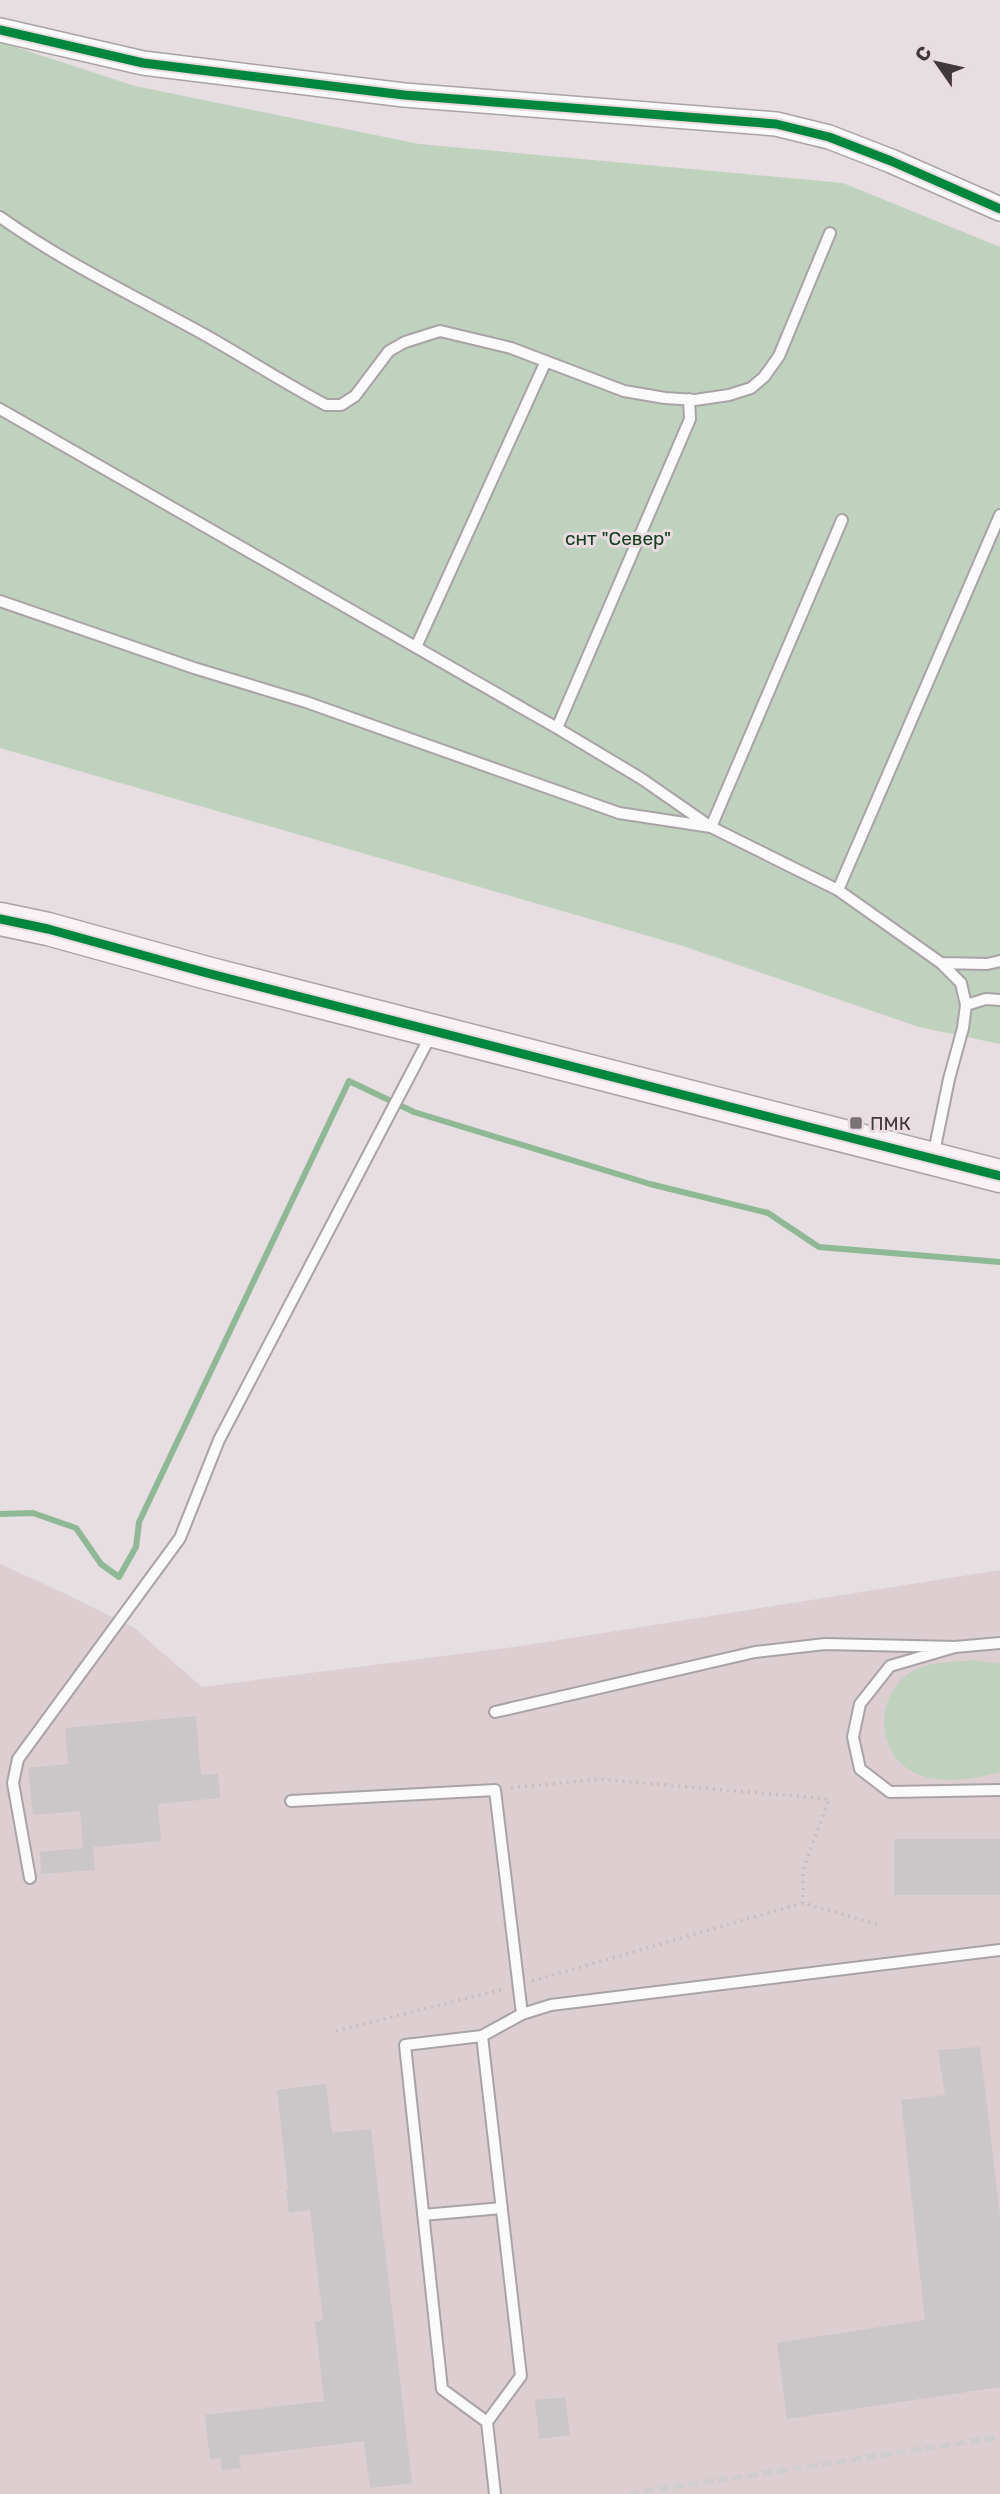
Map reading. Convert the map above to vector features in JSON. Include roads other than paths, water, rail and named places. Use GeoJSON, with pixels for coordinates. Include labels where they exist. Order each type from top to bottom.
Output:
{"type":"FeatureCollection","features":[{"type":"Feature","properties":{"kind":"street"},"geometry":{"type":"LineString","coordinates":[[0,30],[143,62],[404,95],[776,124],[829,137],[891,160],[1000,209]]}},
{"type":"Feature","properties":{"kind":"street"},"geometry":{"type":"LineString","coordinates":[[0,919],[48,929],[1000,1176]]}},
{"type":"Feature","properties":{"kind":"lane"},"geometry":{"type":"LineString","coordinates":[[0,217],[123,292],[327,405],[341,405],[355,396],[388,351],[405,342],[440,331],[511,348],[624,391],[690,399],[751,388],[764,377],[779,356],[830,233]]}},
{"type":"Feature","properties":{"kind":"lane"},"geometry":{"type":"LineString","coordinates":[[416,647],[546,361]]}},
{"type":"Feature","properties":{"kind":"lane"},"geometry":{"type":"LineString","coordinates":[[557,728],[690,419],[690,399]]}},
{"type":"Feature","properties":{"kind":"lane"},"geometry":{"type":"LineString","coordinates":[[0,409],[557,728],[642,779],[711,827],[838,890],[942,963],[961,983],[966,1005],[933,1159]]}},
{"type":"Feature","properties":{"kind":"lane"},"geometry":{"type":"LineString","coordinates":[[838,890],[1000,515]]}},
{"type":"Feature","properties":{"kind":"lane"},"geometry":{"type":"LineString","coordinates":[[711,827],[842,520]]}},
{"type":"Feature","properties":{"kind":"lane"},"geometry":{"type":"LineString","coordinates":[[0,601],[194,668],[306,702],[619,813],[711,827]]}},
{"type":"Feature","properties":{"kind":"lane"},"geometry":{"type":"LineString","coordinates":[[942,963],[987,964],[1000,961]]}},
{"type":"Feature","properties":{"kind":"lane"},"geometry":{"type":"LineString","coordinates":[[966,1005],[986,999],[1000,1000]]}},
{"type":"Feature","properties":{"kind":"lane"},"geometry":{"type":"LineString","coordinates":[[30,1878],[13,1783],[18,1759],[180,1538],[219,1440],[433,1031]]}},
{"type":"Feature","properties":{"kind":"lane"},"geometry":{"type":"LineString","coordinates":[[495,1712],[755,1652],[825,1644],[956,1647],[1000,1643]]}},
{"type":"Feature","properties":{"kind":"lane"},"geometry":{"type":"LineString","coordinates":[[956,1647],[890,1666],[860,1704],[853,1737],[860,1769],[890,1791],[1000,1790]]}},
{"type":"Feature","properties":{"kind":"lane"},"geometry":{"type":"LineString","coordinates":[[291,1801],[495,1790],[522,2014]]}},
{"type":"Feature","properties":{"kind":"lane"},"geometry":{"type":"LineString","coordinates":[[487,2422],[442,2389],[405,2045],[482,2036],[522,2014],[551,2005],[1000,1950]]}},
{"type":"Feature","properties":{"kind":"lane"},"geometry":{"type":"LineString","coordinates":[[482,2036],[521,2376],[487,2422],[495,2494]]}},
{"type":"Feature","properties":{"kind":"lane"},"geometry":{"type":"LineString","coordinates":[[423,2215],[502,2208]]}},
{"type":"Feature","properties":{"kind":"waterway"},"geometry":{"type":"LineString","coordinates":[[0,1514],[33,1513],[76,1528],[101,1564],[119,1577],[136,1547],[139,1522],[349,1081],[414,1112],[650,1184],[768,1213],[819,1247],[1000,1262]]}},
{"type":"Feature","properties":{"kind":"railway"},"geometry":{"type":"LineString","coordinates":[[629,2494],[1000,2437]]}},
{"type":"Feature","properties":{"kind":"place","name":"ПМК"},"geometry":{"type":"Point","coordinates":[856,1123]}},
{"type":"Feature","properties":{"kind":"park label","name":"снт \"Север\""},"geometry":{"type":"Point","coordinates":[618,538]}}]}
